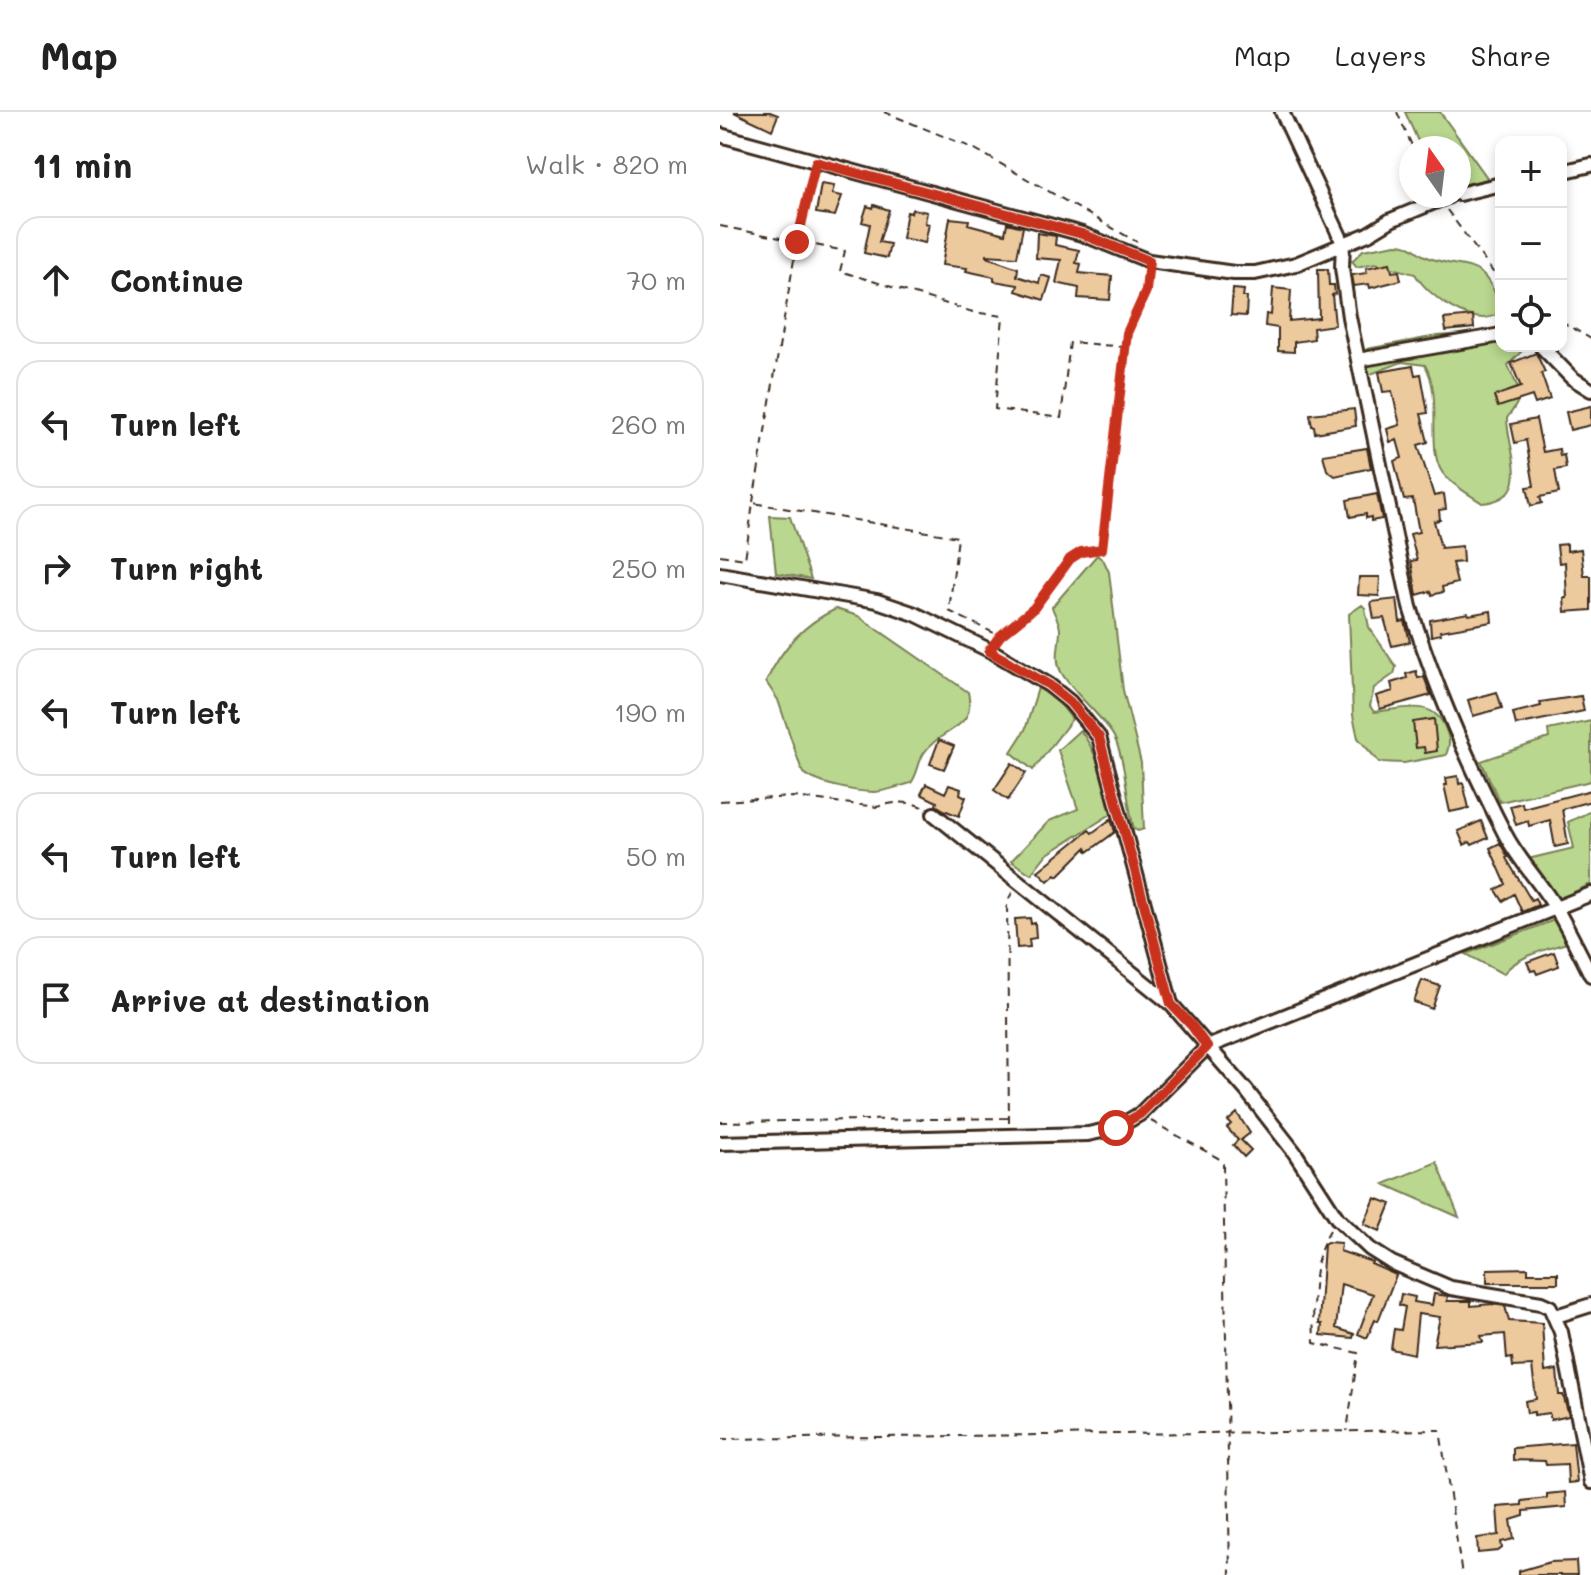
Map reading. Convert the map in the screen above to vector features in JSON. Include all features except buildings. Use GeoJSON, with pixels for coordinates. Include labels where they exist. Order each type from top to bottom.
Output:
{"type":"FeatureCollection","features":[{"type":"Feature","properties":{"kind":"street"},"geometry":{"type":"LineString","coordinates":[[1282,112],[1343,243],[1342,268],[1358,360],[1410,607],[1418,631],[1462,741],[1505,834],[1556,909],[1591,975]]}},
{"type":"Feature","properties":{"kind":"street"},"geometry":{"type":"LineString","coordinates":[[720,135],[1082,234],[1149,261],[1234,273],[1255,273],[1296,264],[1420,208]]}},
{"type":"Feature","properties":{"kind":"street"},"geometry":{"type":"LineString","coordinates":[[1567,171],[1591,165]]}},
{"type":"Feature","properties":{"kind":"street"},"geometry":{"type":"LineString","coordinates":[[1471,191],[1495,185]]}},
{"type":"Feature","properties":{"kind":"street"},"geometry":{"type":"LineString","coordinates":[[1358,360],[1495,336]]}},
{"type":"Feature","properties":{"kind":"street"},"geometry":{"type":"LineString","coordinates":[[1547,352],[1572,378],[1591,390]]}},
{"type":"Feature","properties":{"kind":"street"},"geometry":{"type":"LineString","coordinates":[[720,574],[877,601],[915,614],[1049,685],[1070,702],[1099,737],[1171,1004]]}},
{"type":"Feature","properties":{"kind":"street"},"geometry":{"type":"LineString","coordinates":[[934,814],[1171,1004],[1246,1090],[1295,1153],[1337,1218],[1370,1249],[1409,1271],[1451,1288],[1550,1307],[1556,1316],[1591,1482]]}},
{"type":"Feature","properties":{"kind":"street"},"geometry":{"type":"LineString","coordinates":[[720,1143],[1010,1137],[1088,1134],[1116,1128],[1140,1114],[1207,1047],[1591,894]]}},
{"type":"Feature","properties":{"kind":"street"},"geometry":{"type":"LineString","coordinates":[[1556,1316],[1591,1305]]}},
{"type":"Feature","properties":{"kind":"path"},"geometry":{"type":"LineString","coordinates":[[884,112],[975,149],[1066,200],[1145,247],[1150,253],[1146,291],[1127,333],[1102,549],[1081,552],[1070,559],[1034,608],[1000,636],[989,651]]}},
{"type":"Feature","properties":{"kind":"path"},"geometry":{"type":"LineString","coordinates":[[1397,112],[1408,136]]}},
{"type":"Feature","properties":{"kind":"path"},"geometry":{"type":"LineString","coordinates":[[720,555],[745,559],[797,242],[816,162]]}},
{"type":"Feature","properties":{"kind":"path"},"geometry":{"type":"LineString","coordinates":[[1451,208],[1499,280]]}},
{"type":"Feature","properties":{"kind":"path"},"geometry":{"type":"LineString","coordinates":[[720,226],[845,251],[840,271],[973,312],[1003,316],[995,409],[1061,418],[1070,342],[1125,348]]}},
{"type":"Feature","properties":{"kind":"path"},"geometry":{"type":"LineString","coordinates":[[1567,325],[1591,339]]}},
{"type":"Feature","properties":{"kind":"path"},"geometry":{"type":"LineString","coordinates":[[753,503],[958,537],[949,611],[1000,636]]}},
{"type":"Feature","properties":{"kind":"path"},"geometry":{"type":"LineString","coordinates":[[720,801],[794,797],[877,807],[890,802],[918,805],[934,814]]}},
{"type":"Feature","properties":{"kind":"path"},"geometry":{"type":"LineString","coordinates":[[1010,1137],[1007,902],[1017,881]]}},
{"type":"Feature","properties":{"kind":"path"},"geometry":{"type":"LineString","coordinates":[[1140,1114],[1218,1158],[1223,1164],[1230,1575]]}},
{"type":"Feature","properties":{"kind":"path"},"geometry":{"type":"LineString","coordinates":[[720,1122],[1009,1118]]}},
{"type":"Feature","properties":{"kind":"path"},"geometry":{"type":"LineString","coordinates":[[1337,1218],[1323,1242],[1313,1289],[1314,1343],[1358,1353],[1347,1431]]}},
{"type":"Feature","properties":{"kind":"path"},"geometry":{"type":"LineString","coordinates":[[720,1439],[1440,1430],[1462,1575]]}},
{"type":"Feature","properties":{"kind":"green space"},"geometry":{"type":"Polygon","coordinates":[[[1405,112],[1440,112],[1457,136],[1416,136],[1405,112]]]}},
{"type":"Feature","properties":{"kind":"green space"},"geometry":{"type":"Polygon","coordinates":[[[1471,155],[1488,179],[1471,183],[1471,155]]]}},
{"type":"Feature","properties":{"kind":"green space"},"geometry":{"type":"Polygon","coordinates":[[[1396,244],[1408,246],[1429,258],[1473,269],[1481,273],[1494,291],[1495,315],[1476,317],[1452,308],[1430,292],[1415,274],[1375,263],[1357,267],[1352,261],[1363,250],[1396,244]]]}},
{"type":"Feature","properties":{"kind":"green space"},"geometry":{"type":"Polygon","coordinates":[[[1495,331],[1495,352],[1521,352],[1508,365],[1519,393],[1517,403],[1507,418],[1514,482],[1509,492],[1499,499],[1482,503],[1450,481],[1439,467],[1431,379],[1425,365],[1402,362],[1371,374],[1365,372],[1364,353],[1367,349],[1437,336],[1495,331]]]}},
{"type":"Feature","properties":{"kind":"green space"},"geometry":{"type":"Polygon","coordinates":[[[770,516],[790,517],[811,579],[776,573],[770,516]]]}},
{"type":"Feature","properties":{"kind":"green space"},"geometry":{"type":"Polygon","coordinates":[[[1097,555],[1109,572],[1123,690],[1141,763],[1144,829],[1138,831],[1134,829],[1115,739],[1105,723],[1067,681],[1058,662],[1060,627],[1052,607],[1097,555]]]}},
{"type":"Feature","properties":{"kind":"green space"},"geometry":{"type":"Polygon","coordinates":[[[1362,605],[1369,627],[1396,667],[1394,674],[1374,688],[1370,706],[1374,712],[1416,708],[1433,713],[1441,719],[1446,730],[1449,745],[1446,755],[1404,763],[1379,762],[1358,738],[1353,715],[1349,614],[1362,605]]]}},
{"type":"Feature","properties":{"kind":"green space"},"geometry":{"type":"Polygon","coordinates":[[[836,609],[858,616],[968,692],[969,705],[963,722],[939,738],[924,753],[911,783],[884,791],[867,792],[826,783],[802,771],[778,700],[766,682],[794,639],[813,622],[836,609]]]}},
{"type":"Feature","properties":{"kind":"green space"},"geometry":{"type":"Polygon","coordinates":[[[1038,688],[1057,700],[1072,719],[1033,770],[1011,752],[1025,730],[1038,688]]]}},
{"type":"Feature","properties":{"kind":"green space"},"geometry":{"type":"Polygon","coordinates":[[[1591,721],[1591,781],[1500,802],[1481,761],[1549,738],[1548,730],[1591,721]]]}},
{"type":"Feature","properties":{"kind":"green space"},"geometry":{"type":"Polygon","coordinates":[[[1080,730],[1096,759],[1111,814],[1046,855],[1031,874],[1011,861],[1049,821],[1078,809],[1058,750],[1080,730]]]}},
{"type":"Feature","properties":{"kind":"green space"},"geometry":{"type":"Polygon","coordinates":[[[1591,811],[1591,884],[1556,901],[1528,859],[1574,848],[1568,822],[1591,811]]]}},
{"type":"Feature","properties":{"kind":"green space"},"geometry":{"type":"Polygon","coordinates":[[[1557,919],[1566,943],[1524,958],[1503,974],[1466,954],[1557,919]]]}},
{"type":"Feature","properties":{"kind":"green space"},"geometry":{"type":"Polygon","coordinates":[[[1437,1162],[1459,1217],[1384,1184],[1437,1162]]]}},
{"type":"Feature","properties":{"kind":"route"},"geometry":{"type":"LineString","coordinates":[[797,242],[816,162],[1082,234],[1149,261],[1146,291],[1127,333],[1102,549],[1081,552],[1070,559],[1034,608],[1000,636],[989,651],[1049,685],[1070,702],[1099,737],[1171,1004],[1207,1047],[1140,1114],[1116,1128]]}}]}
